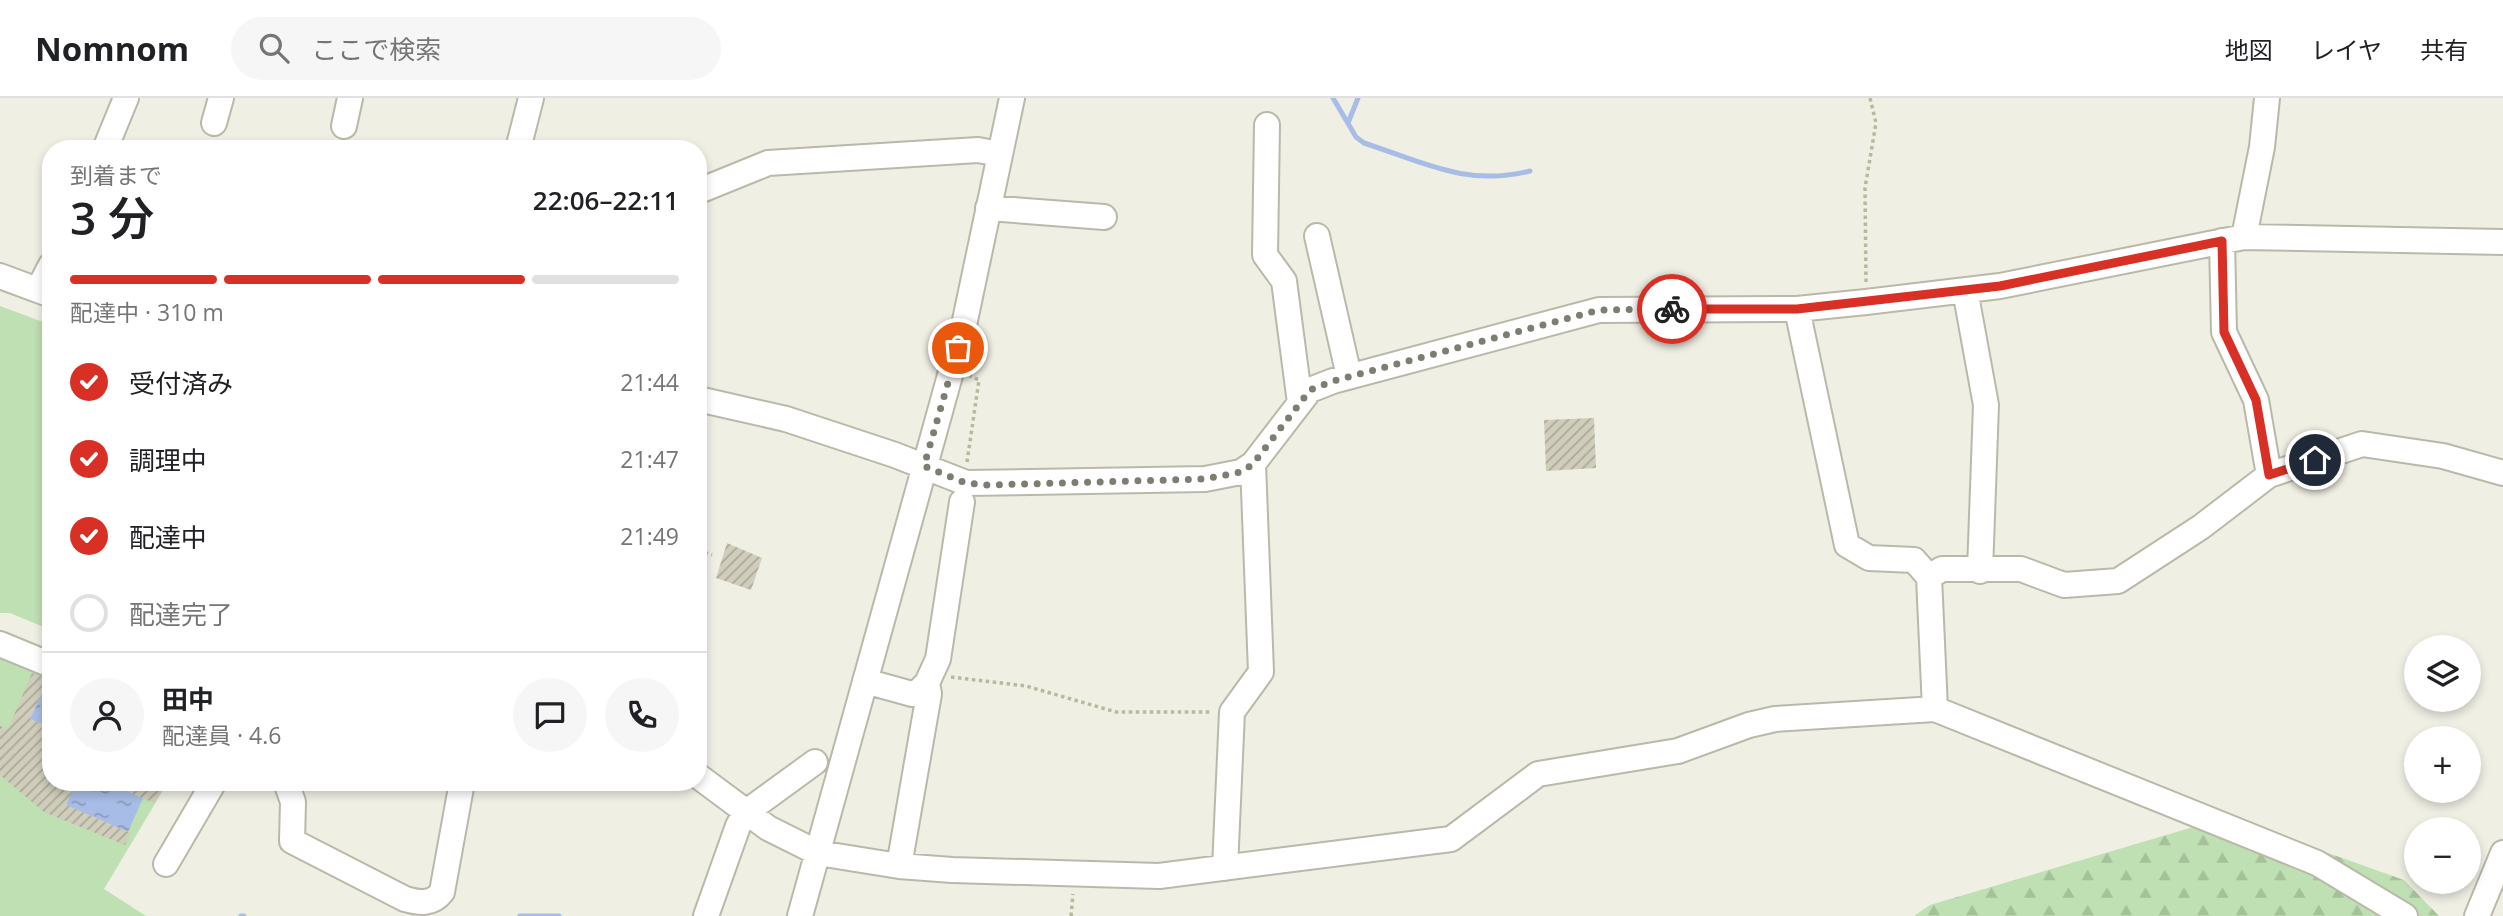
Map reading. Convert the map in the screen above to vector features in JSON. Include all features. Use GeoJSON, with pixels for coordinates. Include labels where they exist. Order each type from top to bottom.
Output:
{"type":"FeatureCollection","features":[{"type":"Feature","properties":{"kind":"street"},"geometry":{"type":"LineString","coordinates":[[109,140],[126,98]]}},
{"type":"Feature","properties":{"kind":"street"},"geometry":{"type":"LineString","coordinates":[[214,123],[221,98]]}},
{"type":"Feature","properties":{"kind":"street"},"geometry":{"type":"LineString","coordinates":[[344,126],[351,98]]}},
{"type":"Feature","properties":{"kind":"street"},"geometry":{"type":"LineString","coordinates":[[520,140],[531,98]]}},
{"type":"Feature","properties":{"kind":"street"},"geometry":{"type":"LineString","coordinates":[[800,916],[971,299],[1012,98]]}},
{"type":"Feature","properties":{"kind":"street"},"geometry":{"type":"LineString","coordinates":[[2267,98],[2262,147],[2233,239],[2224,332],[2256,400],[2269,475]]}},
{"type":"Feature","properties":{"kind":"street"},"geometry":{"type":"LineString","coordinates":[[1267,125],[1265,255],[1284,281],[1300,403]]}},
{"type":"Feature","properties":{"kind":"street"},"geometry":{"type":"LineString","coordinates":[[707,187],[768,163],[978,150],[999,153]]}},
{"type":"Feature","properties":{"kind":"street"},"geometry":{"type":"LineString","coordinates":[[988,208],[1104,217]]}},
{"type":"Feature","properties":{"kind":"street"},"geometry":{"type":"LineString","coordinates":[[1317,236],[1349,376]]}},
{"type":"Feature","properties":{"kind":"street"},"geometry":{"type":"LineString","coordinates":[[707,401],[786,419],[966,483],[988,485],[1205,479],[1241,472],[1253,464],[1310,390],[1349,376],[1599,310],[1797,309],[1866,302],[2000,286],[2233,239],[2503,242]]}},
{"type":"Feature","properties":{"kind":"street"},"geometry":{"type":"LineString","coordinates":[[0,276],[42,291]]}},
{"type":"Feature","properties":{"kind":"street"},"geometry":{"type":"LineString","coordinates":[[1965,290],[1986,405],[1980,571]]}},
{"type":"Feature","properties":{"kind":"street"},"geometry":{"type":"LineString","coordinates":[[1797,309],[1847,545],[1869,558],[1914,559],[1929,578],[1936,709]]}},
{"type":"Feature","properties":{"kind":"street"},"geometry":{"type":"LineString","coordinates":[[1929,578],[1942,569],[2021,569],[2064,585],[2118,581],[2201,527],[2269,475],[2362,444],[2443,456],[2503,473]]}},
{"type":"Feature","properties":{"kind":"street"},"geometry":{"type":"LineString","coordinates":[[1224,868],[1232,712],[1261,672],[1253,464]]}},
{"type":"Feature","properties":{"kind":"street"},"geometry":{"type":"LineString","coordinates":[[866,681],[912,694],[918,692],[929,680],[938,659],[962,502]]}},
{"type":"Feature","properties":{"kind":"street"},"geometry":{"type":"LineString","coordinates":[[0,644],[42,661]]}},
{"type":"Feature","properties":{"kind":"street"},"geometry":{"type":"LineString","coordinates":[[900,866],[929,694],[929,680]]}},
{"type":"Feature","properties":{"kind":"street"},"geometry":{"type":"LineString","coordinates":[[707,783],[745,813],[800,847],[818,853],[900,866],[1134,877],[1451,839],[1538,774],[1678,751],[1749,725],[1775,719],[1936,709],[2317,863],[2405,916]]}},
{"type":"Feature","properties":{"kind":"street"},"geometry":{"type":"LineString","coordinates":[[706,916],[738,825],[745,813],[815,762]]}},
{"type":"Feature","properties":{"kind":"street"},"geometry":{"type":"LineString","coordinates":[[166,864],[209,791]]}},
{"type":"Feature","properties":{"kind":"street"},"geometry":{"type":"LineString","coordinates":[[289,791],[293,802],[292,841],[404,900],[416,902],[432,901],[442,892],[460,791]]}},
{"type":"Feature","properties":{"kind":"street"},"geometry":{"type":"LineString","coordinates":[[2477,916],[2503,853]]}},
{"type":"Feature","properties":{"kind":"path"},"geometry":{"type":"LineString","coordinates":[[1866,302],[1865,188],[1875,123],[1870,98]]}},
{"type":"Feature","properties":{"kind":"path"},"geometry":{"type":"LineString","coordinates":[[952,372],[979,380],[967,464]]}},
{"type":"Feature","properties":{"kind":"path"},"geometry":{"type":"LineString","coordinates":[[707,553],[712,555]]}},
{"type":"Feature","properties":{"kind":"path"},"geometry":{"type":"LineString","coordinates":[[929,680],[1026,687],[1116,712],[1232,712]]}},
{"type":"Feature","properties":{"kind":"green space"},"geometry":{"type":"Polygon","coordinates":[[[0,306],[42,322],[42,626],[10,613],[0,613],[0,306]]]}},
{"type":"Feature","properties":{"kind":"green space"},"geometry":{"type":"Polygon","coordinates":[[[0,654],[42,672],[42,791],[163,791],[104,889],[146,916],[0,916],[0,654]]]}},
{"type":"Feature","properties":{"kind":"green space"},"geometry":{"type":"Polygon","coordinates":[[[2227,817],[2404,880],[2404,894],[2418,894],[2439,916],[1914,916],[1930,905],[2227,817]]]}},
{"type":"Feature","properties":{"kind":"water"},"geometry":{"type":"Polygon","coordinates":[[[42,693],[42,724],[30,719],[42,693]]]}},
{"type":"Feature","properties":{"kind":"water"},"geometry":{"type":"Polygon","coordinates":[[[72,791],[127,791],[143,798],[128,832],[66,805],[72,791]]]}},
{"type":"Feature","properties":{"kind":"building"},"geometry":{"type":"Polygon","coordinates":[[[1594,418],[1596,468],[1546,471],[1544,420],[1594,418]]]}},
{"type":"Feature","properties":{"kind":"building"},"geometry":{"type":"Polygon","coordinates":[[[727,543],[762,558],[751,590],[716,578],[727,543]]]}},
{"type":"Feature","properties":{"kind":"building"},"geometry":{"type":"Polygon","coordinates":[[[32,673],[42,677],[42,692],[30,719],[42,724],[42,791],[72,791],[66,805],[130,833],[125,845],[44,812],[0,775],[0,726],[8,729],[32,673]]]}},
{"type":"Feature","properties":{"kind":"building"},"geometry":{"type":"Polygon","coordinates":[[[127,791],[161,791],[154,803],[127,791]]]}},
{"type":"Feature","properties":{"kind":"waterway"},"geometry":{"type":"LineString","coordinates":[[1333,98],[1356,137],[1364,143],[1465,174],[1507,175],[1530,171]]}},
{"type":"Feature","properties":{"kind":"waterway"},"geometry":{"type":"LineString","coordinates":[[1348,123],[1358,98]]}},
{"type":"Feature","properties":{"kind":"waterway"},"geometry":{"type":"LineString","coordinates":[[520,916],[559,916]]}},
{"type":"Feature","properties":{"kind":"way so far"},"geometry":{"type":"LineString","coordinates":[[958,348],[924,466],[966,483],[988,485],[1205,479],[1227,477],[1253,464],[1310,390],[1333,381],[1599,310],[1672,309]]}},
{"type":"Feature","properties":{"kind":"route"},"geometry":{"type":"LineString","coordinates":[[1672,309],[1797,309],[2000,286],[2222,241],[2224,332],[2256,400],[2269,475],[2315,460]]}}]}
